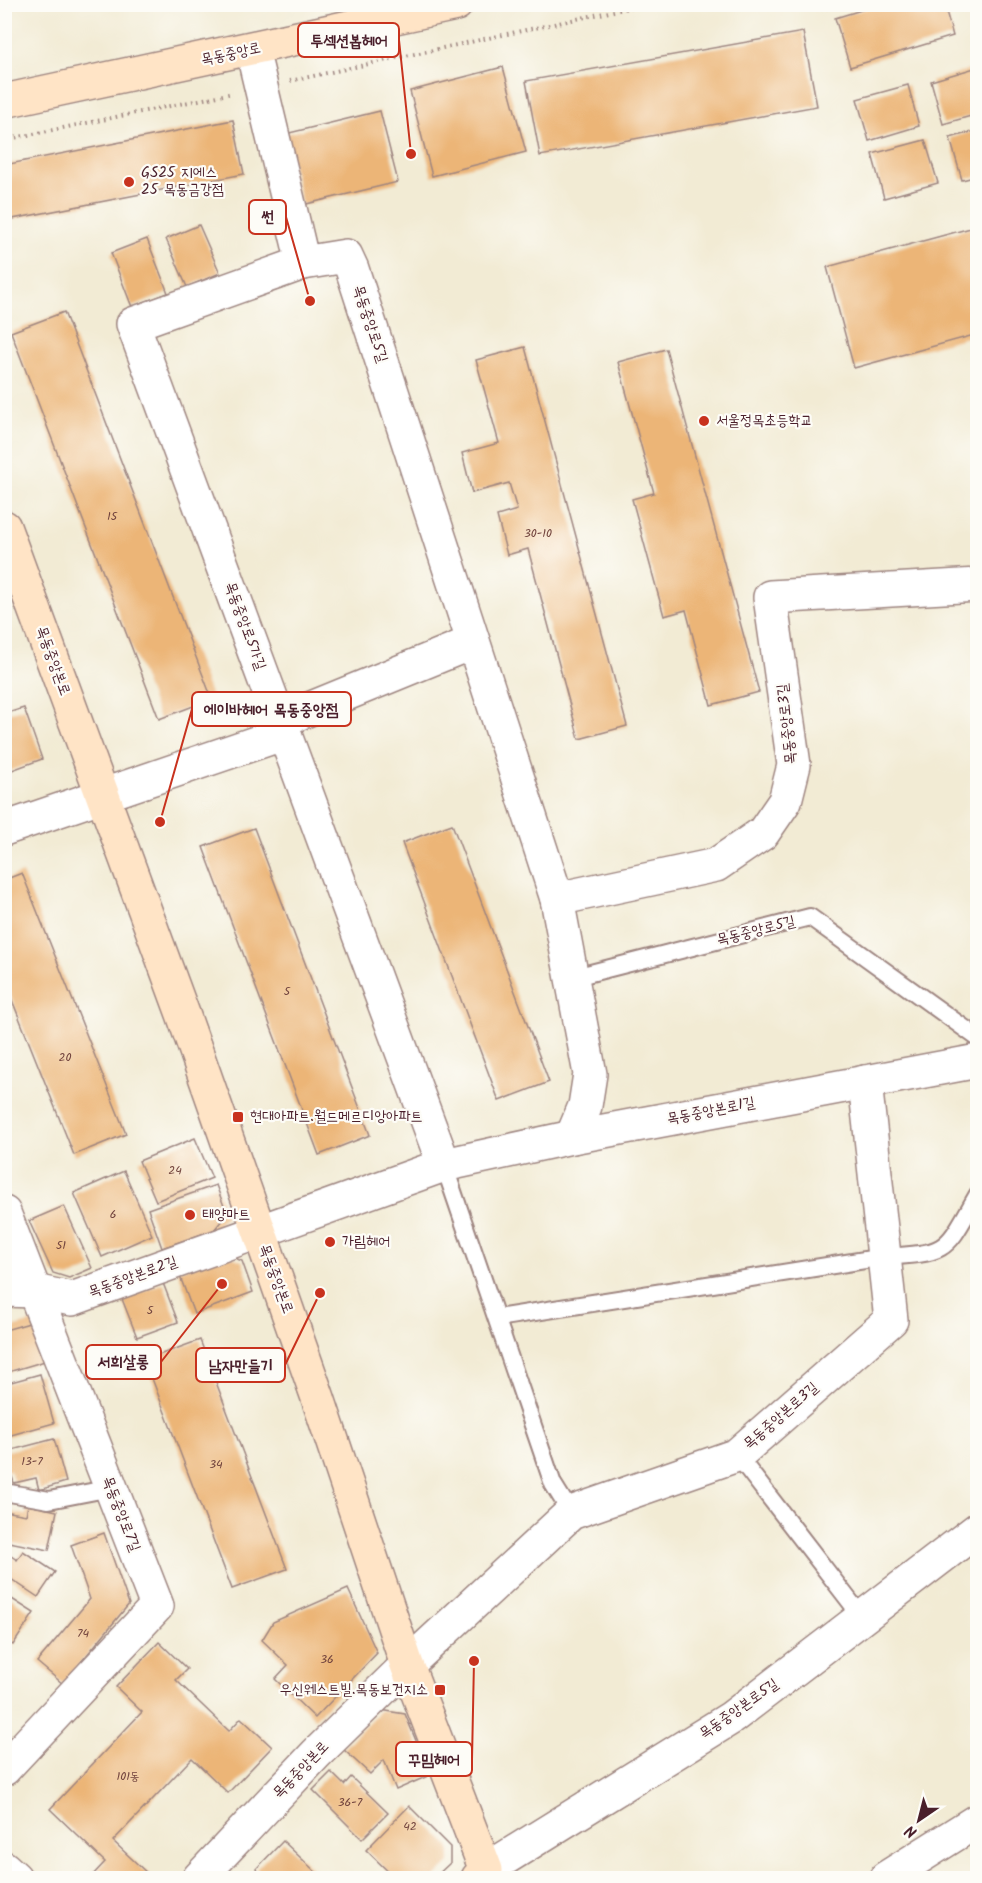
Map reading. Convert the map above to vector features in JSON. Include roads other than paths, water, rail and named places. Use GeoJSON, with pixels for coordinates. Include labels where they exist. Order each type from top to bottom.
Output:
{"type":"FeatureCollection","features":[{"type":"Feature","properties":{"kind":"street","name":"목동중앙로"},"geometry":{"type":"LineString","coordinates":[[4,101],[456,4]]}},
{"type":"Feature","properties":{"kind":"street"},"geometry":{"type":"LineString","coordinates":[[252,49],[303,263]]}},
{"type":"Feature","properties":{"kind":"street","name":"목동중앙로5길"},"geometry":{"type":"LineString","coordinates":[[303,263],[346,256],[352,269],[557,899],[590,1074],[585,1106],[572,1137]]}},
{"type":"Feature","properties":{"kind":"street","name":"목동중앙로5가길"},"geometry":{"type":"LineString","coordinates":[[303,263],[133,324],[444,1165]]}},
{"type":"Feature","properties":{"kind":"street","name":"목동중앙본로"},"geometry":{"type":"LineString","coordinates":[[4,527],[259,1231],[318,1398],[407,1665],[487,1876]]}},
{"type":"Feature","properties":{"kind":"street","name":"목동중앙로3길"},"geometry":{"type":"LineString","coordinates":[[557,899],[716,865],[763,833],[785,801],[794,765],[770,597],[975,595]]}},
{"type":"Feature","properties":{"kind":"street"},"geometry":{"type":"LineString","coordinates":[[4,829],[102,795],[282,727],[473,642]]}},
{"type":"Feature","properties":{"kind":"street","name":"목동중앙본로1길"},"geometry":{"type":"LineString","coordinates":[[259,1231],[444,1165],[572,1137],[978,1061]]}},
{"type":"Feature","properties":{"kind":"street","name":"목동중앙본로3길"},"geometry":{"type":"LineString","coordinates":[[407,1665],[571,1514],[737,1455],[891,1320],[865,1082]]}},
{"type":"Feature","properties":{"kind":"street","name":"목동중앙로7길"},"geometry":{"type":"LineString","coordinates":[[4,1213],[20,1290],[111,1488],[157,1606],[4,1769]]}},
{"type":"Feature","properties":{"kind":"street","name":"목동중앙본로2길"},"geometry":{"type":"LineString","coordinates":[[20,1290],[72,1299],[259,1231]]}},
{"type":"Feature","properties":{"kind":"street","name":"목동중앙본로5길"},"geometry":{"type":"LineString","coordinates":[[487,1876],[731,1718],[978,1529]]}},
{"type":"Feature","properties":{"kind":"street","name":"목동중앙본로"},"geometry":{"type":"LineString","coordinates":[[199,1878],[316,1754],[407,1665]]}},
{"type":"Feature","properties":{"kind":"street"},"geometry":{"type":"LineString","coordinates":[[886,1878],[978,1820]]}},
{"type":"Feature","properties":{"kind":"lane","name":"목동중앙로5길"},"geometry":{"type":"LineString","coordinates":[[572,978],[810,917],[978,1038]]}},
{"type":"Feature","properties":{"kind":"lane"},"geometry":{"type":"LineString","coordinates":[[444,1165],[553,1484],[571,1514]]}},
{"type":"Feature","properties":{"kind":"lane"},"geometry":{"type":"LineString","coordinates":[[497,1318],[884,1257],[930,1254],[949,1242],[961,1226],[978,1194]]}},
{"type":"Feature","properties":{"kind":"lane"},"geometry":{"type":"LineString","coordinates":[[737,1455],[862,1617]]}},
{"type":"Feature","properties":{"kind":"lane"},"geometry":{"type":"LineString","coordinates":[[4,1492],[49,1500],[111,1488]]}},
{"type":"Feature","properties":{"kind":"place","name":"투섹션봅헤어"},"geometry":{"type":"Point","coordinates":[411,154]}},
{"type":"Feature","properties":{"kind":"place","name":"GS25 지에스 25 목동금강점"},"geometry":{"type":"Point","coordinates":[129,182]}},
{"type":"Feature","properties":{"kind":"place","name":"썬"},"geometry":{"type":"Point","coordinates":[310,301]}},
{"type":"Feature","properties":{"kind":"place","name":"서울정목초등학교"},"geometry":{"type":"Point","coordinates":[704,421]}},
{"type":"Feature","properties":{"kind":"place","name":"에이바헤어 목동중앙점"},"geometry":{"type":"Point","coordinates":[160,822]}},
{"type":"Feature","properties":{"kind":"place","name":"현대아파트.월드메르디앙아파트"},"geometry":{"type":"Point","coordinates":[238,1117]}},
{"type":"Feature","properties":{"kind":"place","name":"태양마트"},"geometry":{"type":"Point","coordinates":[190,1215]}},
{"type":"Feature","properties":{"kind":"place","name":"가림헤어"},"geometry":{"type":"Point","coordinates":[330,1242]}},
{"type":"Feature","properties":{"kind":"place","name":"서희살롱"},"geometry":{"type":"Point","coordinates":[222,1284]}},
{"type":"Feature","properties":{"kind":"place","name":"남자만들기"},"geometry":{"type":"Point","coordinates":[320,1293]}},
{"type":"Feature","properties":{"kind":"place","name":"꾸밈헤어"},"geometry":{"type":"Point","coordinates":[474,1661]}},
{"type":"Feature","properties":{"kind":"place","name":"우신웨스트빌.목동보건지소"},"geometry":{"type":"Point","coordinates":[440,1690]}}]}
